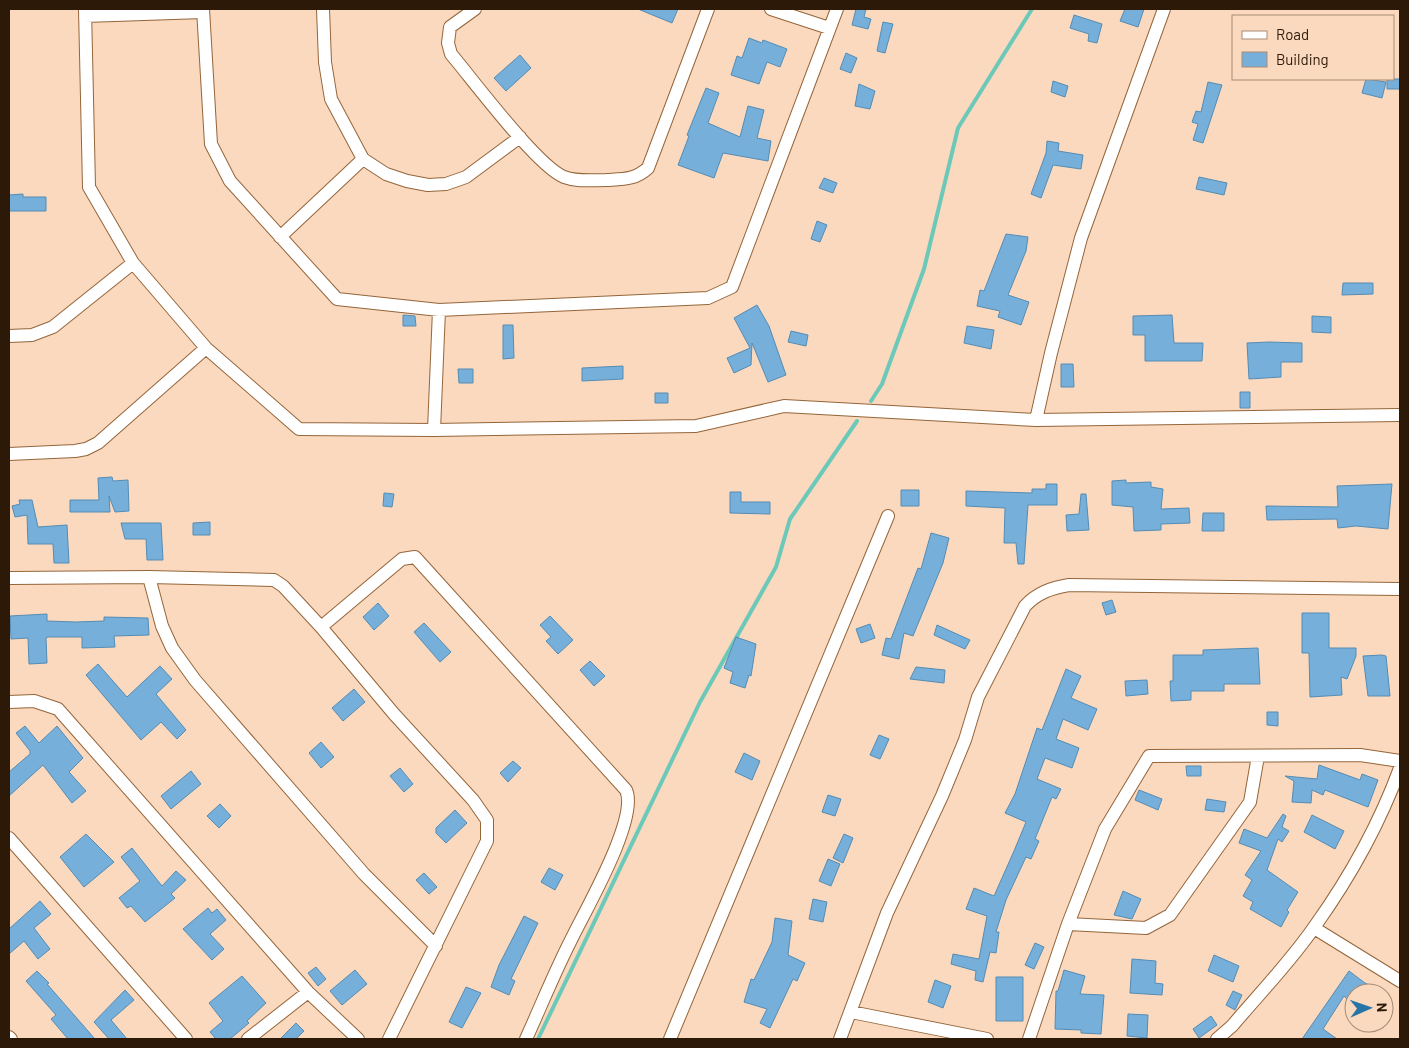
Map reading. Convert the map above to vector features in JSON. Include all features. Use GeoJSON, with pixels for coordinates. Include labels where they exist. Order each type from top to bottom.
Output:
{"type":"FeatureCollection","features":[{"type":"Feature","properties":{"kind":"street"},"geometry":{"type":"LineString","coordinates":[[323,9],[325,54],[331,98],[363,159],[386,174],[407,181],[446,184],[466,177],[520,137]]}},
{"type":"Feature","properties":{"kind":"street"},"geometry":{"type":"LineString","coordinates":[[475,9],[457,20],[450,27],[448,43],[451,54],[520,137],[563,176],[578,180],[630,179],[640,175],[648,168],[708,9]]}},
{"type":"Feature","properties":{"kind":"street"},"geometry":{"type":"LineString","coordinates":[[771,9],[829,28]]}},
{"type":"Feature","properties":{"kind":"street"},"geometry":{"type":"LineString","coordinates":[[837,9],[732,286],[708,298],[439,310],[337,299],[230,181],[212,144],[203,10],[85,12],[90,187],[133,263],[206,348],[299,429],[434,430],[696,426],[784,406],[1036,420],[1400,414]]}},
{"type":"Feature","properties":{"kind":"street"},"geometry":{"type":"LineString","coordinates":[[1036,420],[1051,353],[1081,238],[1164,9]]}},
{"type":"Feature","properties":{"kind":"street"},"geometry":{"type":"LineString","coordinates":[[280,237],[363,159]]}},
{"type":"Feature","properties":{"kind":"street"},"geometry":{"type":"LineString","coordinates":[[9,336],[32,335],[53,327],[133,263]]}},
{"type":"Feature","properties":{"kind":"street"},"geometry":{"type":"LineString","coordinates":[[434,430],[439,310]]}},
{"type":"Feature","properties":{"kind":"street"},"geometry":{"type":"LineString","coordinates":[[9,454],[76,451],[86,449],[98,443],[206,348]]}},
{"type":"Feature","properties":{"kind":"street"},"geometry":{"type":"LineString","coordinates":[[670,1039],[888,516]]}},
{"type":"Feature","properties":{"kind":"street"},"geometry":{"type":"LineString","coordinates":[[321,626],[402,559],[415,557],[626,790],[629,803],[618,839],[597,891],[571,938],[526,1039]]}},
{"type":"Feature","properties":{"kind":"street"},"geometry":{"type":"LineString","coordinates":[[9,578],[149,576],[274,580],[283,586],[321,626],[394,714],[473,800],[487,820],[487,841],[480,860],[389,1039]]}},
{"type":"Feature","properties":{"kind":"street"},"geometry":{"type":"LineString","coordinates":[[149,576],[162,626],[172,648],[194,680],[364,874],[436,946]]}},
{"type":"Feature","properties":{"kind":"street"},"geometry":{"type":"LineString","coordinates":[[840,1039],[887,913],[942,796],[962,748],[978,698],[1025,606],[1032,598],[1051,589],[1069,585],[1400,589]]}},
{"type":"Feature","properties":{"kind":"street"},"geometry":{"type":"LineString","coordinates":[[9,702],[34,702],[58,709],[308,992],[358,1039]]}},
{"type":"Feature","properties":{"kind":"street"},"geometry":{"type":"LineString","coordinates":[[1029,1039],[1068,924],[1105,829],[1149,756],[1360,755],[1400,761]]}},
{"type":"Feature","properties":{"kind":"street"},"geometry":{"type":"LineString","coordinates":[[1068,924],[1146,928],[1170,915],[1250,802],[1258,756]]}},
{"type":"Feature","properties":{"kind":"street"},"geometry":{"type":"LineString","coordinates":[[1217,1039],[1232,1026],[1314,928],[1360,856],[1386,807],[1400,768]]}},
{"type":"Feature","properties":{"kind":"street"},"geometry":{"type":"LineString","coordinates":[[9,838],[186,1039]]}},
{"type":"Feature","properties":{"kind":"street"},"geometry":{"type":"LineString","coordinates":[[1314,928],[1400,981]]}},
{"type":"Feature","properties":{"kind":"street"},"geometry":{"type":"LineString","coordinates":[[248,1039],[308,992]]}},
{"type":"Feature","properties":{"kind":"street"},"geometry":{"type":"LineString","coordinates":[[851,1012],[987,1039]]}},
{"type":"Feature","properties":{"kind":"building"},"geometry":{"type":"Polygon","coordinates":[[[638,9],[678,9],[672,23],[638,9]]]}},
{"type":"Feature","properties":{"kind":"building"},"geometry":{"type":"Polygon","coordinates":[[[856,9],[866,9],[864,17],[871,19],[868,29],[852,25],[856,9]]]}},
{"type":"Feature","properties":{"kind":"building"},"geometry":{"type":"Polygon","coordinates":[[[1125,9],[1144,9],[1138,27],[1120,21],[1125,9]]]}},
{"type":"Feature","properties":{"kind":"building"},"geometry":{"type":"Polygon","coordinates":[[[1074,15],[1102,24],[1097,43],[1088,41],[1089,34],[1070,28],[1074,15]]]}},
{"type":"Feature","properties":{"kind":"building"},"geometry":{"type":"Polygon","coordinates":[[[883,22],[893,24],[885,53],[877,51],[883,22]]]}},
{"type":"Feature","properties":{"kind":"building"},"geometry":{"type":"Polygon","coordinates":[[[749,38],[762,43],[763,40],[787,49],[780,67],[767,62],[759,84],[731,75],[737,56],[742,58],[749,38]]]}},
{"type":"Feature","properties":{"kind":"building"},"geometry":{"type":"Polygon","coordinates":[[[846,53],[857,58],[851,73],[840,69],[846,53]]]}},
{"type":"Feature","properties":{"kind":"building"},"geometry":{"type":"Polygon","coordinates":[[[520,55],[531,68],[506,91],[494,78],[520,55]]]}},
{"type":"Feature","properties":{"kind":"building"},"geometry":{"type":"Polygon","coordinates":[[[1400,79],[1400,89],[1387,89],[1387,80],[1400,79]]]}},
{"type":"Feature","properties":{"kind":"building"},"geometry":{"type":"Polygon","coordinates":[[[1366,80],[1386,82],[1382,98],[1362,93],[1366,80]]]}},
{"type":"Feature","properties":{"kind":"building"},"geometry":{"type":"Polygon","coordinates":[[[1053,81],[1068,86],[1065,97],[1051,92],[1053,81]]]}},
{"type":"Feature","properties":{"kind":"building"},"geometry":{"type":"Polygon","coordinates":[[[1208,82],[1222,85],[1203,143],[1193,140],[1198,124],[1192,122],[1196,111],[1201,112],[1208,82]]]}},
{"type":"Feature","properties":{"kind":"building"},"geometry":{"type":"Polygon","coordinates":[[[859,84],[875,91],[870,109],[855,106],[859,84]]]}},
{"type":"Feature","properties":{"kind":"building"},"geometry":{"type":"Polygon","coordinates":[[[706,88],[719,93],[708,123],[740,137],[748,106],[764,110],[757,138],[771,141],[768,161],[723,153],[714,178],[678,165],[689,136],[687,135],[706,88]]]}},
{"type":"Feature","properties":{"kind":"building"},"geometry":{"type":"Polygon","coordinates":[[[1047,141],[1059,143],[1058,151],[1083,155],[1081,169],[1053,165],[1041,198],[1031,194],[1046,153],[1047,141]]]}},
{"type":"Feature","properties":{"kind":"building"},"geometry":{"type":"Polygon","coordinates":[[[1199,177],[1227,183],[1224,195],[1196,189],[1199,177]]]}},
{"type":"Feature","properties":{"kind":"building"},"geometry":{"type":"Polygon","coordinates":[[[824,178],[837,183],[833,193],[819,188],[824,178]]]}},
{"type":"Feature","properties":{"kind":"building"},"geometry":{"type":"Polygon","coordinates":[[[23,194],[23,197],[46,197],[46,211],[9,211],[9,195],[23,194]]]}},
{"type":"Feature","properties":{"kind":"building"},"geometry":{"type":"Polygon","coordinates":[[[817,221],[827,225],[820,242],[811,239],[817,221]]]}},
{"type":"Feature","properties":{"kind":"building"},"geometry":{"type":"Polygon","coordinates":[[[1006,234],[1028,237],[1026,251],[1008,295],[1029,302],[1021,325],[998,317],[1000,311],[977,306],[980,290],[984,291],[1006,234]]]}},
{"type":"Feature","properties":{"kind":"building"},"geometry":{"type":"Polygon","coordinates":[[[1343,283],[1373,283],[1373,294],[1342,295],[1343,283]]]}},
{"type":"Feature","properties":{"kind":"building"},"geometry":{"type":"Polygon","coordinates":[[[757,305],[769,326],[786,375],[768,382],[752,343],[751,365],[734,373],[727,358],[750,348],[734,318],[757,305]]]}},
{"type":"Feature","properties":{"kind":"building"},"geometry":{"type":"Polygon","coordinates":[[[403,315],[415,316],[416,326],[403,326],[403,315]]]}},
{"type":"Feature","properties":{"kind":"building"},"geometry":{"type":"Polygon","coordinates":[[[1172,315],[1174,343],[1203,343],[1202,361],[1145,361],[1145,335],[1133,335],[1133,316],[1172,315]]]}},
{"type":"Feature","properties":{"kind":"building"},"geometry":{"type":"Polygon","coordinates":[[[1312,316],[1331,317],[1331,333],[1312,332],[1312,316]]]}},
{"type":"Feature","properties":{"kind":"building"},"geometry":{"type":"Polygon","coordinates":[[[503,325],[513,325],[514,358],[503,359],[503,325]]]}},
{"type":"Feature","properties":{"kind":"building"},"geometry":{"type":"Polygon","coordinates":[[[967,326],[994,330],[991,349],[964,343],[967,326]]]}},
{"type":"Feature","properties":{"kind":"building"},"geometry":{"type":"Polygon","coordinates":[[[791,331],[808,335],[806,346],[788,342],[791,331]]]}},
{"type":"Feature","properties":{"kind":"building"},"geometry":{"type":"Polygon","coordinates":[[[1247,343],[1302,343],[1302,362],[1281,362],[1281,377],[1249,379],[1247,343]]]}},
{"type":"Feature","properties":{"kind":"building"},"geometry":{"type":"Polygon","coordinates":[[[1061,364],[1073,364],[1074,387],[1061,387],[1061,364]]]}},
{"type":"Feature","properties":{"kind":"building"},"geometry":{"type":"Polygon","coordinates":[[[623,366],[623,379],[582,381],[582,368],[623,366]]]}},
{"type":"Feature","properties":{"kind":"building"},"geometry":{"type":"Polygon","coordinates":[[[458,369],[473,369],[473,383],[459,383],[458,369]]]}},
{"type":"Feature","properties":{"kind":"building"},"geometry":{"type":"Polygon","coordinates":[[[1240,392],[1250,392],[1250,408],[1240,408],[1240,392]]]}},
{"type":"Feature","properties":{"kind":"building"},"geometry":{"type":"Polygon","coordinates":[[[655,393],[668,393],[668,403],[655,403],[655,393]]]}},
{"type":"Feature","properties":{"kind":"building"},"geometry":{"type":"Polygon","coordinates":[[[112,477],[113,481],[128,480],[129,511],[115,512],[109,496],[110,512],[70,512],[70,500],[99,500],[98,478],[112,477]]]}},
{"type":"Feature","properties":{"kind":"building"},"geometry":{"type":"Polygon","coordinates":[[[1126,480],[1126,483],[1151,482],[1151,487],[1163,489],[1161,509],[1189,508],[1190,523],[1161,524],[1161,530],[1134,531],[1133,507],[1112,505],[1112,481],[1126,480]]]}},
{"type":"Feature","properties":{"kind":"building"},"geometry":{"type":"Polygon","coordinates":[[[1046,484],[1057,484],[1057,505],[1028,505],[1024,564],[1018,564],[1016,543],[1004,543],[1005,508],[966,506],[966,491],[1032,493],[1032,489],[1046,489],[1046,484]]]}},
{"type":"Feature","properties":{"kind":"building"},"geometry":{"type":"Polygon","coordinates":[[[1392,484],[1388,529],[1356,526],[1338,528],[1337,519],[1267,520],[1266,506],[1338,507],[1337,486],[1392,484]]]}},
{"type":"Feature","properties":{"kind":"building"},"geometry":{"type":"Polygon","coordinates":[[[901,490],[919,490],[919,506],[901,506],[901,490]]]}},
{"type":"Feature","properties":{"kind":"building"},"geometry":{"type":"Polygon","coordinates":[[[730,492],[741,492],[741,502],[770,502],[770,514],[730,513],[730,492]]]}},
{"type":"Feature","properties":{"kind":"building"},"geometry":{"type":"Polygon","coordinates":[[[384,493],[394,494],[392,507],[383,506],[384,493]]]}},
{"type":"Feature","properties":{"kind":"building"},"geometry":{"type":"Polygon","coordinates":[[[1081,494],[1086,494],[1089,530],[1067,531],[1066,515],[1079,514],[1081,494]]]}},
{"type":"Feature","properties":{"kind":"building"},"geometry":{"type":"Polygon","coordinates":[[[19,500],[32,500],[38,527],[67,525],[69,563],[54,563],[53,544],[28,544],[27,515],[15,517],[12,506],[20,504],[19,500]]]}},
{"type":"Feature","properties":{"kind":"building"},"geometry":{"type":"Polygon","coordinates":[[[1203,513],[1224,513],[1224,531],[1202,531],[1203,513]]]}},
{"type":"Feature","properties":{"kind":"building"},"geometry":{"type":"Polygon","coordinates":[[[210,522],[210,535],[193,535],[193,523],[210,522]]]}},
{"type":"Feature","properties":{"kind":"building"},"geometry":{"type":"Polygon","coordinates":[[[121,523],[161,523],[163,560],[147,560],[146,539],[125,539],[121,523]]]}},
{"type":"Feature","properties":{"kind":"building"},"geometry":{"type":"Polygon","coordinates":[[[931,533],[949,538],[943,563],[913,636],[904,633],[899,659],[882,655],[886,638],[891,639],[918,568],[921,569],[931,533]]]}},
{"type":"Feature","properties":{"kind":"building"},"geometry":{"type":"Polygon","coordinates":[[[1112,600],[1116,612],[1106,615],[1102,603],[1112,600]]]}},
{"type":"Feature","properties":{"kind":"building"},"geometry":{"type":"Polygon","coordinates":[[[378,603],[389,616],[374,630],[363,617],[378,603]]]}},
{"type":"Feature","properties":{"kind":"building"},"geometry":{"type":"Polygon","coordinates":[[[1302,613],[1329,613],[1329,648],[1356,648],[1356,656],[1347,679],[1341,677],[1342,695],[1310,697],[1309,653],[1302,653],[1302,613]]]}},
{"type":"Feature","properties":{"kind":"building"},"geometry":{"type":"Polygon","coordinates":[[[47,614],[47,621],[104,621],[104,617],[148,618],[149,635],[114,636],[115,647],[82,648],[82,637],[48,637],[46,638],[47,663],[29,664],[28,638],[11,639],[10,616],[47,614]]]}},
{"type":"Feature","properties":{"kind":"building"},"geometry":{"type":"Polygon","coordinates":[[[550,616],[573,640],[558,654],[546,641],[551,637],[540,625],[550,616]]]}},
{"type":"Feature","properties":{"kind":"building"},"geometry":{"type":"Polygon","coordinates":[[[424,623],[451,652],[440,662],[414,632],[424,623]]]}},
{"type":"Feature","properties":{"kind":"building"},"geometry":{"type":"Polygon","coordinates":[[[870,624],[875,638],[861,643],[856,629],[870,624]]]}},
{"type":"Feature","properties":{"kind":"building"},"geometry":{"type":"Polygon","coordinates":[[[937,625],[970,640],[965,649],[934,635],[937,625]]]}},
{"type":"Feature","properties":{"kind":"building"},"geometry":{"type":"Polygon","coordinates":[[[736,637],[756,644],[751,676],[749,675],[745,688],[730,683],[733,672],[724,668],[736,637]]]}},
{"type":"Feature","properties":{"kind":"building"},"geometry":{"type":"Polygon","coordinates":[[[1258,648],[1260,684],[1224,684],[1224,691],[1191,691],[1191,700],[1171,701],[1170,681],[1173,681],[1173,655],[1203,655],[1203,650],[1258,648]]]}},
{"type":"Feature","properties":{"kind":"building"},"geometry":{"type":"Polygon","coordinates":[[[1363,656],[1386,656],[1390,696],[1368,696],[1363,656]]]}},
{"type":"Feature","properties":{"kind":"building"},"geometry":{"type":"Polygon","coordinates":[[[590,661],[605,676],[594,686],[580,670],[590,661]]]}},
{"type":"Feature","properties":{"kind":"building"},"geometry":{"type":"Polygon","coordinates":[[[98,664],[127,697],[160,666],[172,679],[156,694],[186,730],[177,739],[161,722],[141,740],[86,675],[98,664]]]}},
{"type":"Feature","properties":{"kind":"building"},"geometry":{"type":"Polygon","coordinates":[[[916,667],[945,670],[944,683],[910,679],[916,667]]]}},
{"type":"Feature","properties":{"kind":"building"},"geometry":{"type":"Polygon","coordinates":[[[1066,669],[1081,676],[1071,698],[1097,709],[1088,730],[1063,719],[1056,739],[1079,748],[1072,768],[1045,758],[1037,779],[1061,789],[1056,799],[1052,797],[1035,839],[1039,841],[1031,859],[1026,857],[1006,900],[996,932],[999,932],[996,953],[990,952],[983,982],[975,980],[976,971],[951,964],[953,954],[979,959],[987,916],[966,909],[974,888],[994,896],[1014,851],[1026,822],[1005,813],[1015,794],[1037,728],[1042,730],[1066,669]]]}},
{"type":"Feature","properties":{"kind":"building"},"geometry":{"type":"Polygon","coordinates":[[[1147,680],[1148,694],[1126,696],[1125,681],[1147,680]]]}},
{"type":"Feature","properties":{"kind":"building"},"geometry":{"type":"Polygon","coordinates":[[[354,689],[365,702],[343,721],[332,708],[354,689]]]}},
{"type":"Feature","properties":{"kind":"building"},"geometry":{"type":"Polygon","coordinates":[[[1267,712],[1278,712],[1278,726],[1267,725],[1267,712]]]}},
{"type":"Feature","properties":{"kind":"building"},"geometry":{"type":"Polygon","coordinates":[[[25,726],[39,743],[57,726],[83,758],[69,772],[86,791],[72,803],[43,765],[9,796],[9,772],[30,754],[30,751],[16,733],[25,726]]]}},
{"type":"Feature","properties":{"kind":"building"},"geometry":{"type":"Polygon","coordinates":[[[879,735],[889,739],[880,759],[870,755],[879,735]]]}},
{"type":"Feature","properties":{"kind":"building"},"geometry":{"type":"Polygon","coordinates":[[[321,742],[334,757],[321,768],[309,753],[321,742]]]}},
{"type":"Feature","properties":{"kind":"building"},"geometry":{"type":"Polygon","coordinates":[[[744,753],[760,761],[752,780],[735,772],[744,753]]]}},
{"type":"Feature","properties":{"kind":"building"},"geometry":{"type":"Polygon","coordinates":[[[513,761],[521,768],[508,782],[500,773],[513,761]]]}},
{"type":"Feature","properties":{"kind":"building"},"geometry":{"type":"Polygon","coordinates":[[[1319,765],[1360,780],[1362,774],[1378,780],[1368,807],[1325,790],[1323,795],[1312,790],[1311,803],[1292,802],[1294,781],[1285,776],[1317,779],[1319,765]]]}},
{"type":"Feature","properties":{"kind":"building"},"geometry":{"type":"Polygon","coordinates":[[[1186,766],[1201,766],[1201,776],[1187,776],[1186,766]]]}},
{"type":"Feature","properties":{"kind":"building"},"geometry":{"type":"Polygon","coordinates":[[[400,768],[413,784],[404,792],[390,776],[400,768]]]}},
{"type":"Feature","properties":{"kind":"building"},"geometry":{"type":"Polygon","coordinates":[[[191,771],[201,784],[171,809],[161,796],[191,771]]]}},
{"type":"Feature","properties":{"kind":"building"},"geometry":{"type":"Polygon","coordinates":[[[1139,790],[1162,799],[1158,810],[1135,800],[1139,790]]]}},
{"type":"Feature","properties":{"kind":"building"},"geometry":{"type":"Polygon","coordinates":[[[828,795],[841,799],[835,816],[822,812],[828,795]]]}},
{"type":"Feature","properties":{"kind":"building"},"geometry":{"type":"Polygon","coordinates":[[[1207,799],[1226,802],[1224,812],[1205,810],[1207,799]]]}},
{"type":"Feature","properties":{"kind":"building"},"geometry":{"type":"Polygon","coordinates":[[[220,804],[231,816],[219,828],[207,816],[220,804]]]}},
{"type":"Feature","properties":{"kind":"building"},"geometry":{"type":"Polygon","coordinates":[[[455,810],[467,823],[446,843],[436,833],[436,828],[455,810]]]}},
{"type":"Feature","properties":{"kind":"building"},"geometry":{"type":"Polygon","coordinates":[[[1283,814],[1286,816],[1282,827],[1289,831],[1282,842],[1278,839],[1267,870],[1298,892],[1287,910],[1289,912],[1281,927],[1250,909],[1253,902],[1243,896],[1252,880],[1245,875],[1261,851],[1239,843],[1244,829],[1267,838],[1283,814]]]}},
{"type":"Feature","properties":{"kind":"building"},"geometry":{"type":"Polygon","coordinates":[[[1312,815],[1344,831],[1335,849],[1304,832],[1312,815]]]}},
{"type":"Feature","properties":{"kind":"building"},"geometry":{"type":"Polygon","coordinates":[[[86,834],[114,862],[84,887],[60,857],[86,834]]]}},
{"type":"Feature","properties":{"kind":"building"},"geometry":{"type":"Polygon","coordinates":[[[844,834],[853,838],[843,863],[833,858],[844,834]]]}},
{"type":"Feature","properties":{"kind":"building"},"geometry":{"type":"Polygon","coordinates":[[[132,848],[162,886],[176,871],[186,880],[171,894],[175,898],[145,922],[131,906],[127,908],[119,898],[140,881],[121,857],[132,848]]]}},
{"type":"Feature","properties":{"kind":"building"},"geometry":{"type":"Polygon","coordinates":[[[828,859],[840,864],[831,886],[819,881],[828,859]]]}},
{"type":"Feature","properties":{"kind":"building"},"geometry":{"type":"Polygon","coordinates":[[[549,868],[563,875],[555,890],[541,882],[549,868]]]}},
{"type":"Feature","properties":{"kind":"building"},"geometry":{"type":"Polygon","coordinates":[[[424,873],[437,887],[429,894],[416,880],[424,873]]]}},
{"type":"Feature","properties":{"kind":"building"},"geometry":{"type":"Polygon","coordinates":[[[1123,891],[1141,899],[1132,919],[1114,915],[1123,891]]]}},
{"type":"Feature","properties":{"kind":"building"},"geometry":{"type":"Polygon","coordinates":[[[813,899],[827,902],[823,922],[809,919],[813,899]]]}},
{"type":"Feature","properties":{"kind":"building"},"geometry":{"type":"Polygon","coordinates":[[[40,901],[51,914],[34,928],[50,949],[38,959],[24,941],[9,954],[9,929],[40,901]]]}},
{"type":"Feature","properties":{"kind":"building"},"geometry":{"type":"Polygon","coordinates":[[[208,908],[212,913],[217,909],[226,920],[210,934],[224,949],[212,960],[183,929],[208,908]]]}},
{"type":"Feature","properties":{"kind":"building"},"geometry":{"type":"Polygon","coordinates":[[[524,916],[538,923],[511,979],[515,981],[509,995],[491,987],[499,965],[524,916]]]}},
{"type":"Feature","properties":{"kind":"building"},"geometry":{"type":"Polygon","coordinates":[[[775,918],[792,921],[788,955],[805,963],[797,981],[793,979],[770,1028],[760,1023],[767,1009],[744,1002],[751,979],[754,980],[772,942],[775,918]]]}},
{"type":"Feature","properties":{"kind":"building"},"geometry":{"type":"Polygon","coordinates":[[[1035,943],[1044,947],[1034,969],[1025,965],[1035,943]]]}},
{"type":"Feature","properties":{"kind":"building"},"geometry":{"type":"Polygon","coordinates":[[[1214,955],[1239,966],[1233,982],[1208,971],[1214,955]]]}},
{"type":"Feature","properties":{"kind":"building"},"geometry":{"type":"Polygon","coordinates":[[[1132,959],[1156,961],[1155,983],[1163,984],[1162,995],[1130,993],[1132,959]]]}},
{"type":"Feature","properties":{"kind":"building"},"geometry":{"type":"Polygon","coordinates":[[[316,967],[326,979],[318,986],[308,973],[316,967]]]}},
{"type":"Feature","properties":{"kind":"building"},"geometry":{"type":"Polygon","coordinates":[[[355,970],[367,984],[342,1005],[330,991],[355,970]]]}},
{"type":"Feature","properties":{"kind":"building"},"geometry":{"type":"Polygon","coordinates":[[[1064,970],[1085,976],[1080,994],[1104,995],[1101,1034],[1081,1033],[1081,1030],[1055,1029],[1056,991],[1058,991],[1064,970]]]}},
{"type":"Feature","properties":{"kind":"building"},"geometry":{"type":"Polygon","coordinates":[[[37,971],[95,1039],[68,1039],[51,1019],[56,1015],[26,981],[37,971]]]}},
{"type":"Feature","properties":{"kind":"building"},"geometry":{"type":"Polygon","coordinates":[[[1349,971],[1365,983],[1344,983],[1344,996],[1323,1029],[1337,1039],[1302,1039],[1349,971]]]}},
{"type":"Feature","properties":{"kind":"building"},"geometry":{"type":"Polygon","coordinates":[[[242,976],[266,1003],[247,1021],[249,1023],[230,1039],[216,1039],[210,1032],[223,1021],[209,1003],[242,976]]]}},
{"type":"Feature","properties":{"kind":"building"},"geometry":{"type":"Polygon","coordinates":[[[996,977],[1023,977],[1023,1021],[996,1021],[996,977]]]}},
{"type":"Feature","properties":{"kind":"building"},"geometry":{"type":"Polygon","coordinates":[[[935,980],[951,986],[943,1008],[928,1002],[935,980]]]}},
{"type":"Feature","properties":{"kind":"building"},"geometry":{"type":"Polygon","coordinates":[[[466,987],[481,993],[462,1028],[449,1022],[466,987]]]}},
{"type":"Feature","properties":{"kind":"building"},"geometry":{"type":"Polygon","coordinates":[[[125,990],[134,1000],[111,1020],[127,1039],[109,1039],[94,1022],[125,990]]]}},
{"type":"Feature","properties":{"kind":"building"},"geometry":{"type":"Polygon","coordinates":[[[1233,991],[1242,995],[1235,1010],[1226,1005],[1233,991]]]}},
{"type":"Feature","properties":{"kind":"building"},"geometry":{"type":"Polygon","coordinates":[[[1128,1014],[1148,1015],[1147,1038],[1127,1036],[1128,1014]]]}},
{"type":"Feature","properties":{"kind":"building"},"geometry":{"type":"Polygon","coordinates":[[[1211,1016],[1217,1025],[1199,1038],[1193,1029],[1211,1016]]]}},
{"type":"Feature","properties":{"kind":"building"},"geometry":{"type":"Polygon","coordinates":[[[296,1023],[304,1031],[296,1039],[280,1039],[296,1023]]]}},
{"type":"Feature","properties":{"kind":"waterway"},"geometry":{"type":"LineString","coordinates":[[871,401],[882,384],[924,269],[958,128],[1032,9]]}},
{"type":"Feature","properties":{"kind":"waterway"},"geometry":{"type":"LineString","coordinates":[[538,1039],[700,702],[776,567],[790,519],[857,421]]}}]}
